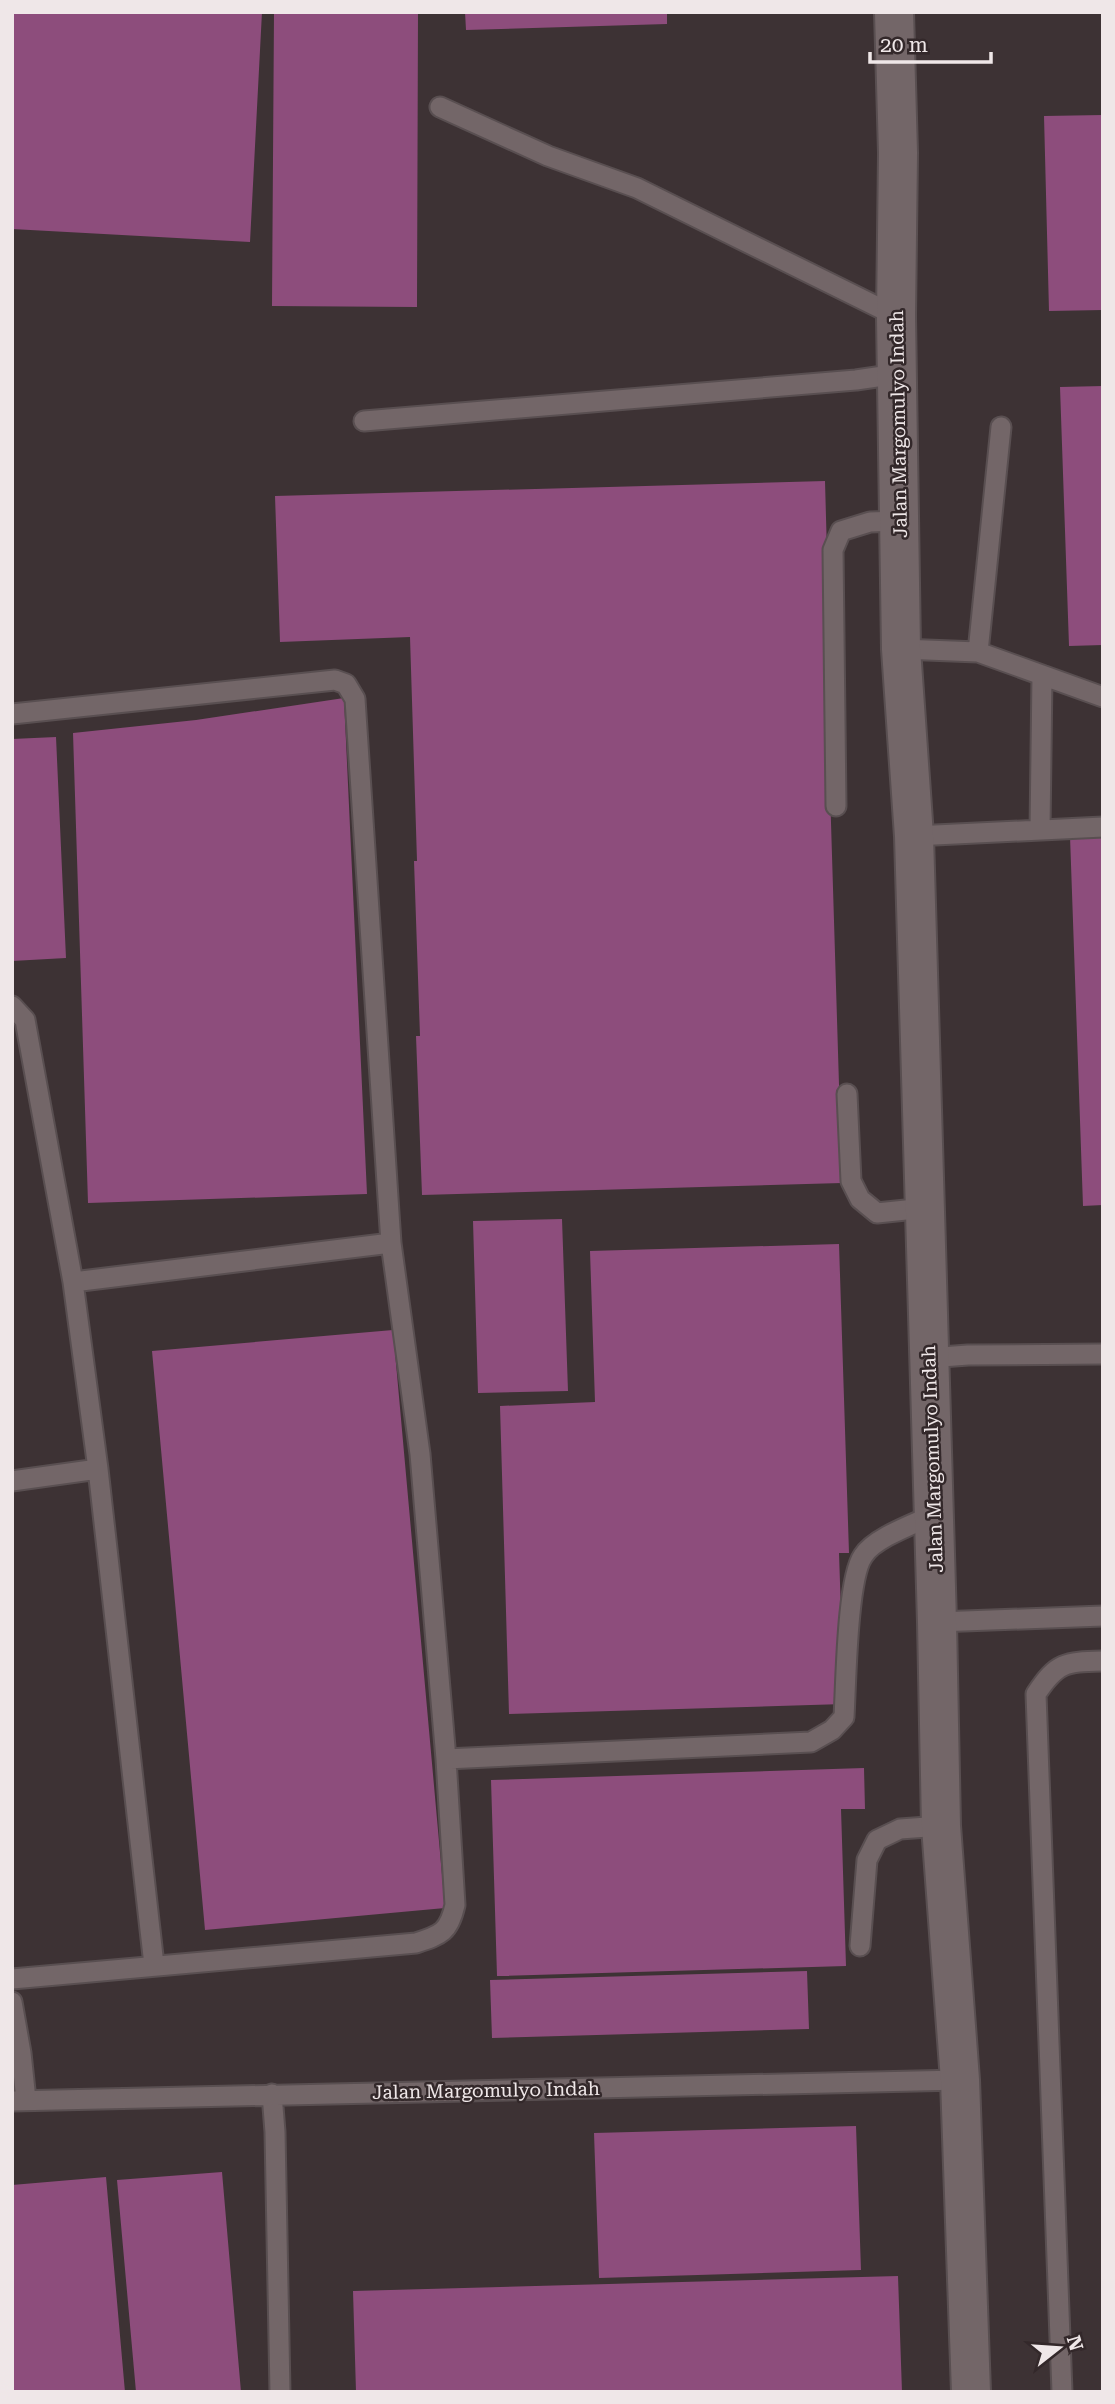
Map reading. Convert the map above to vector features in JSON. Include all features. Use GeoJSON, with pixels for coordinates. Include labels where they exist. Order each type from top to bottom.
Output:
{"type":"FeatureCollection","features":[{"type":"Feature","properties":{"kind":"street","name":"Jalan Margomulyo Indah"},"geometry":{"type":"LineString","coordinates":[[894,12],[898,153],[896,316],[901,649],[914,836],[941,1826],[960,2080],[971,2392]]}},
{"type":"Feature","properties":{"kind":"lane"},"geometry":{"type":"LineString","coordinates":[[440,107],[548,156],[638,188],[896,316]]}},
{"type":"Feature","properties":{"kind":"lane"},"geometry":{"type":"LineString","coordinates":[[364,421],[842,381],[897,374]]}},
{"type":"Feature","properties":{"kind":"lane"},"geometry":{"type":"LineString","coordinates":[[978,652],[1001,427]]}},
{"type":"Feature","properties":{"kind":"lane"},"geometry":{"type":"LineString","coordinates":[[836,806],[833,550],[841,530],[870,522],[899,521]]}},
{"type":"Feature","properties":{"kind":"lane"},"geometry":{"type":"LineString","coordinates":[[901,649],[978,652],[1103,697]]}},
{"type":"Feature","properties":{"kind":"lane"},"geometry":{"type":"LineString","coordinates":[[1040,830],[1042,675]]}},
{"type":"Feature","properties":{"kind":"lane"},"geometry":{"type":"LineString","coordinates":[[12,714],[335,680],[346,684],[355,699],[391,1243],[420,1454],[446,1759],[455,1905],[451,1923],[436,1937],[416,1943],[12,1979]]}},
{"type":"Feature","properties":{"kind":"lane"},"geometry":{"type":"LineString","coordinates":[[914,836],[1103,827]]}},
{"type":"Feature","properties":{"kind":"lane"},"geometry":{"type":"LineString","coordinates":[[12,1006],[25,1020],[73,1282],[99,1469],[154,1965]]}},
{"type":"Feature","properties":{"kind":"lane"},"geometry":{"type":"LineString","coordinates":[[847,1094],[851,1181],[860,1199],[877,1213],[925,1208]]}},
{"type":"Feature","properties":{"kind":"lane"},"geometry":{"type":"LineString","coordinates":[[73,1282],[391,1243]]}},
{"type":"Feature","properties":{"kind":"lane"},"geometry":{"type":"LineString","coordinates":[[928,1358],[1103,1354]]}},
{"type":"Feature","properties":{"kind":"lane"},"geometry":{"type":"LineString","coordinates":[[12,1481],[99,1469]]}},
{"type":"Feature","properties":{"kind":"lane"},"geometry":{"type":"LineString","coordinates":[[446,1759],[811,1742],[832,1730],[844,1717],[853,1583],[863,1555],[888,1535],[933,1516]]}},
{"type":"Feature","properties":{"kind":"lane"},"geometry":{"type":"LineString","coordinates":[[937,1622],[1103,1616]]}},
{"type":"Feature","properties":{"kind":"lane"},"geometry":{"type":"LineString","coordinates":[[1062,2392],[1036,1694],[1050,1673],[1071,1662],[1103,1661]]}},
{"type":"Feature","properties":{"kind":"lane"},"geometry":{"type":"LineString","coordinates":[[860,1946],[867,1860],[877,1840],[900,1829],[941,1826]]}},
{"type":"Feature","properties":{"kind":"lane"},"geometry":{"type":"LineString","coordinates":[[12,2002],[21,2053],[19,2100]]}},
{"type":"Feature","properties":{"kind":"lane","name":"Jalan Margomulyo Indah"},"geometry":{"type":"LineString","coordinates":[[19,2100],[960,2080]]}},
{"type":"Feature","properties":{"kind":"lane"},"geometry":{"type":"LineString","coordinates":[[272,2094],[280,2392]]}},
{"type":"Feature","properties":{"kind":"building"},"geometry":{"type":"Polygon","coordinates":[[[12,12],[262,12],[250,242],[12,229],[12,12]]]}},
{"type":"Feature","properties":{"kind":"building"},"geometry":{"type":"Polygon","coordinates":[[[274,12],[418,12],[417,307],[272,306],[274,12]]]}},
{"type":"Feature","properties":{"kind":"building"},"geometry":{"type":"Polygon","coordinates":[[[465,12],[667,12],[667,24],[466,30],[465,12]]]}},
{"type":"Feature","properties":{"kind":"building"},"geometry":{"type":"Polygon","coordinates":[[[1103,115],[1103,310],[1049,311],[1044,116],[1103,115]]]}},
{"type":"Feature","properties":{"kind":"building"},"geometry":{"type":"Polygon","coordinates":[[[1103,386],[1103,645],[1069,646],[1060,387],[1103,386]]]}},
{"type":"Feature","properties":{"kind":"building"},"geometry":{"type":"Polygon","coordinates":[[[825,481],[829,626],[825,626],[842,1183],[422,1195],[416,1036],[420,1036],[410,637],[280,642],[275,496],[825,481]]]}},
{"type":"Feature","properties":{"kind":"building"},"geometry":{"type":"Polygon","coordinates":[[[344,698],[367,1194],[88,1203],[73,733],[196,720],[344,698]]]}},
{"type":"Feature","properties":{"kind":"building"},"geometry":{"type":"Polygon","coordinates":[[[56,737],[66,958],[12,961],[12,739],[56,737]]]}},
{"type":"Feature","properties":{"kind":"building"},"geometry":{"type":"Polygon","coordinates":[[[1103,835],[1103,1205],[1083,1206],[1070,836],[1103,835]]]}},
{"type":"Feature","properties":{"kind":"building"},"geometry":{"type":"Polygon","coordinates":[[[562,1219],[568,1391],[478,1393],[473,1221],[562,1219]]]}},
{"type":"Feature","properties":{"kind":"building"},"geometry":{"type":"Polygon","coordinates":[[[839,1244],[849,1553],[839,1553],[844,1704],[509,1714],[500,1406],[595,1402],[590,1251],[839,1244]]]}},
{"type":"Feature","properties":{"kind":"building"},"geometry":{"type":"Polygon","coordinates":[[[393,1330],[445,1908],[205,1930],[152,1351],[393,1330]]]}},
{"type":"Feature","properties":{"kind":"building"},"geometry":{"type":"Polygon","coordinates":[[[864,1768],[865,1809],[841,1809],[846,1966],[497,1976],[491,1780],[864,1768]]]}},
{"type":"Feature","properties":{"kind":"building"},"geometry":{"type":"Polygon","coordinates":[[[807,1971],[809,2029],[492,2038],[490,1980],[807,1971]]]}},
{"type":"Feature","properties":{"kind":"building"},"geometry":{"type":"Polygon","coordinates":[[[856,2126],[861,2270],[599,2278],[594,2133],[856,2126]]]}},
{"type":"Feature","properties":{"kind":"building"},"geometry":{"type":"Polygon","coordinates":[[[222,2172],[241,2392],[136,2392],[117,2180],[222,2172]]]}},
{"type":"Feature","properties":{"kind":"building"},"geometry":{"type":"Polygon","coordinates":[[[106,2177],[125,2392],[12,2392],[12,2185],[106,2177]]]}},
{"type":"Feature","properties":{"kind":"building"},"geometry":{"type":"Polygon","coordinates":[[[898,2276],[902,2392],[356,2392],[353,2291],[898,2276]]]}}]}
